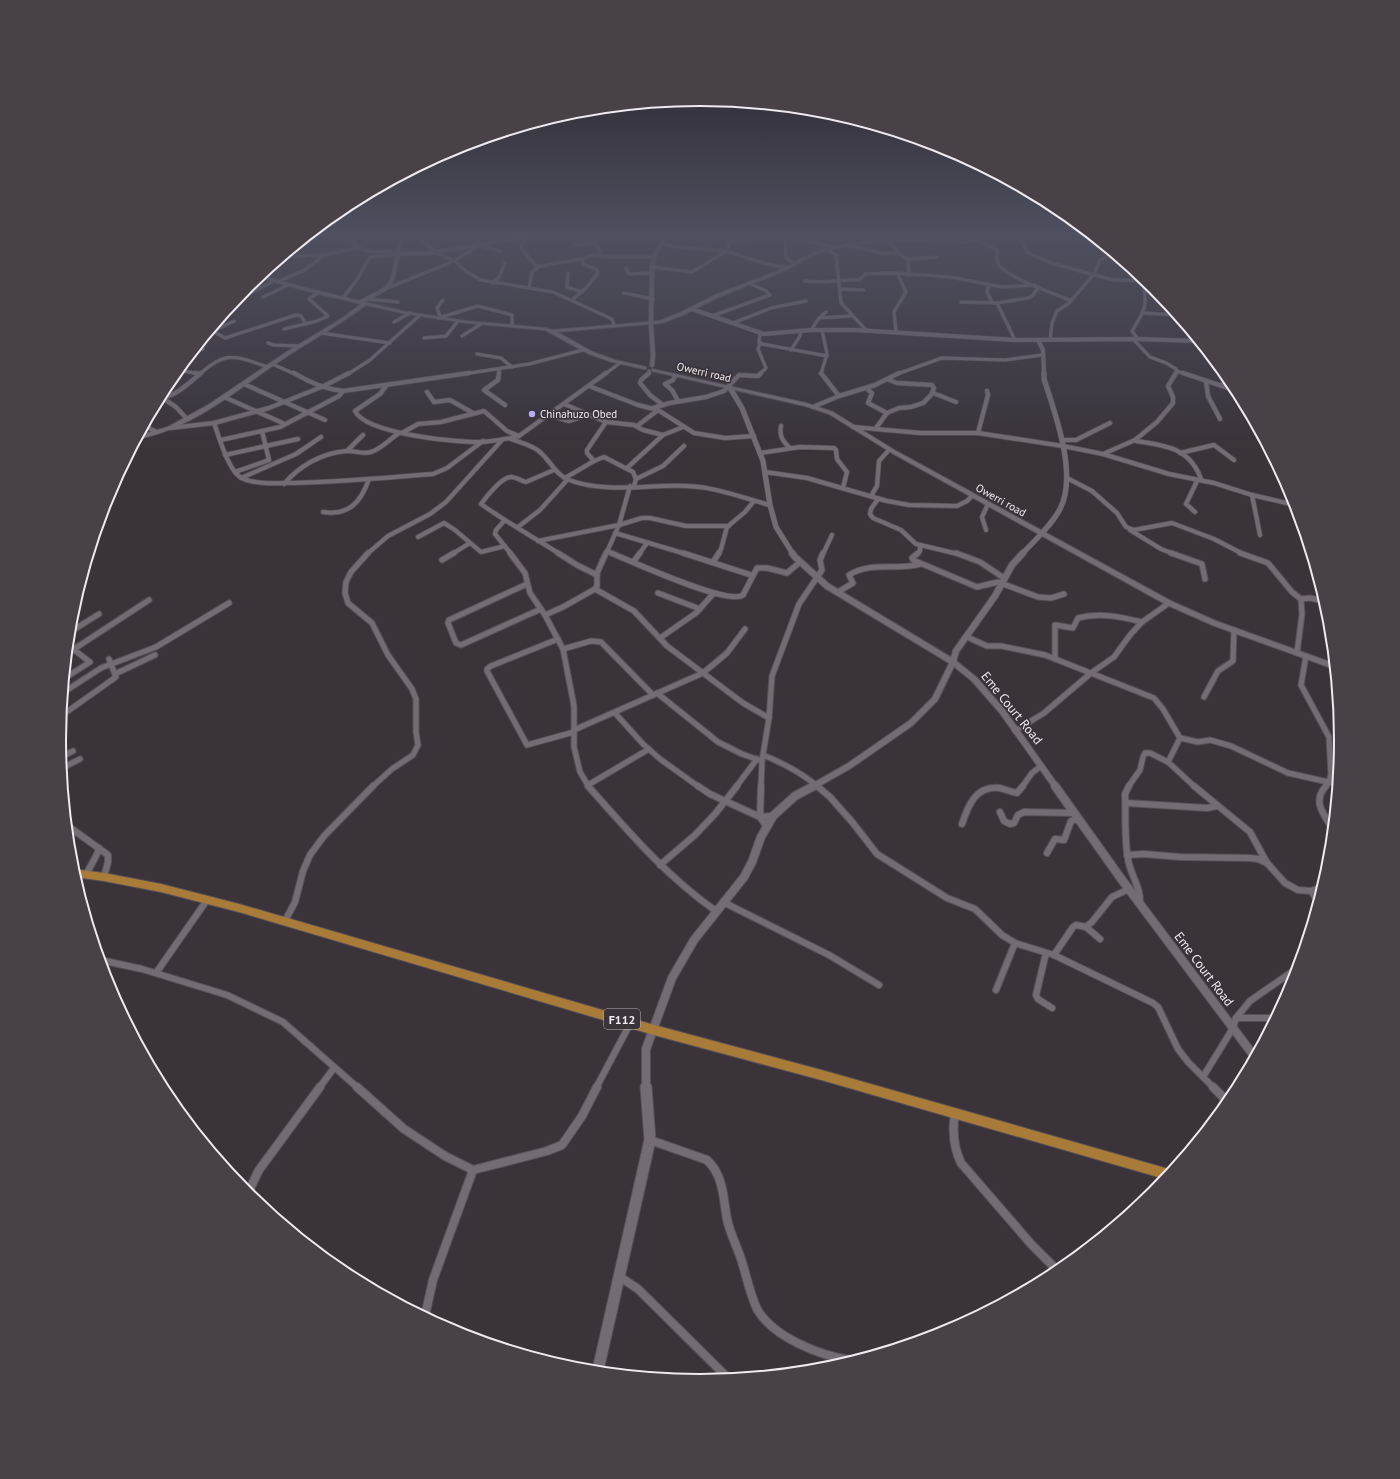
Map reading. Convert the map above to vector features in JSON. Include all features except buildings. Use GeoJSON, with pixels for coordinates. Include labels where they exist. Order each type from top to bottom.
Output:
{"type":"FeatureCollection","features":[{"type":"Feature","properties":{"kind":"main road"},"geometry":{"type":"LineString","coordinates":[[144,435],[170,428],[224,397],[299,346],[346,318],[362,304]]}},
{"type":"Feature","properties":{"kind":"main road"},"geometry":{"type":"LineString","coordinates":[[372,304],[420,315],[458,321],[541,328],[552,331],[583,350],[620,363],[650,369],[653,356],[651,324],[653,304]]}},
{"type":"Feature","properties":{"kind":"main road"},"geometry":{"type":"LineString","coordinates":[[552,331],[651,324],[670,319],[701,304]]}},
{"type":"Feature","properties":{"kind":"main road","name":"Owerri road"},"geometry":{"type":"LineString","coordinates":[[650,369],[813,407],[831,413],[889,450],[1169,604],[1201,618],[1330,664]]}},
{"type":"Feature","properties":{"kind":"main road","name":"F112"},"geometry":{"type":"LineString","coordinates":[[81,874],[161,888],[207,900],[631,1022],[654,1030],[955,1113],[1163,1173]]}},
{"type":"Feature","properties":{"kind":"street"},"geometry":{"type":"LineString","coordinates":[[284,329],[306,324],[328,316],[315,304]]}},
{"type":"Feature","properties":{"kind":"street"},"geometry":{"type":"LineString","coordinates":[[439,304],[437,308],[440,318],[470,308],[481,307],[512,315],[512,326]]}},
{"type":"Feature","properties":{"kind":"street"},"geometry":{"type":"LineString","coordinates":[[580,304],[610,318],[614,326]]}},
{"type":"Feature","properties":{"kind":"street"},"geometry":{"type":"LineString","coordinates":[[712,316],[745,304]]}},
{"type":"Feature","properties":{"kind":"street"},"geometry":{"type":"LineString","coordinates":[[732,323],[756,313],[784,305],[794,304]]}},
{"type":"Feature","properties":{"kind":"street"},"geometry":{"type":"LineString","coordinates":[[842,304],[844,309],[867,331]]}},
{"type":"Feature","properties":{"kind":"street"},"geometry":{"type":"LineString","coordinates":[[896,332],[894,312],[899,304]]}},
{"type":"Feature","properties":{"kind":"street"},"geometry":{"type":"LineString","coordinates":[[998,304],[1002,310],[1010,333],[1015,340]]}},
{"type":"Feature","properties":{"kind":"street"},"geometry":{"type":"LineString","coordinates":[[1050,340],[1052,323],[1057,311],[1067,304]]}},
{"type":"Feature","properties":{"kind":"street"},"geometry":{"type":"LineString","coordinates":[[1138,339],[1132,331],[1144,313],[1144,304]]}},
{"type":"Feature","properties":{"kind":"street"},"geometry":{"type":"LineString","coordinates":[[692,309],[760,334],[822,330],[896,332],[1015,340],[1138,339],[1193,341]]}},
{"type":"Feature","properties":{"kind":"street"},"geometry":{"type":"LineString","coordinates":[[811,330],[818,318],[826,312]]}},
{"type":"Feature","properties":{"kind":"street"},"geometry":{"type":"LineString","coordinates":[[394,322],[410,313]]}},
{"type":"Feature","properties":{"kind":"street"},"geometry":{"type":"LineString","coordinates":[[1144,313],[1172,316]]}},
{"type":"Feature","properties":{"kind":"street"},"geometry":{"type":"LineString","coordinates":[[170,428],[214,423],[255,412],[286,402],[320,387],[375,357],[420,315]]}},
{"type":"Feature","properties":{"kind":"street"},"geometry":{"type":"LineString","coordinates":[[214,332],[225,338],[296,316],[301,316],[306,324]]}},
{"type":"Feature","properties":{"kind":"street"},"geometry":{"type":"LineString","coordinates":[[818,318],[851,316]]}},
{"type":"Feature","properties":{"kind":"street"},"geometry":{"type":"LineString","coordinates":[[216,329],[234,321]]}},
{"type":"Feature","properties":{"kind":"street"},"geometry":{"type":"LineString","coordinates":[[424,338],[446,336],[458,321]]}},
{"type":"Feature","properties":{"kind":"street"},"geometry":{"type":"LineString","coordinates":[[462,336],[481,324]]}},
{"type":"Feature","properties":{"kind":"street"},"geometry":{"type":"LineString","coordinates":[[822,330],[827,356],[821,374],[839,396]]}},
{"type":"Feature","properties":{"kind":"street"},"geometry":{"type":"LineString","coordinates":[[791,350],[800,336],[801,331]]}},
{"type":"Feature","properties":{"kind":"street"},"geometry":{"type":"LineString","coordinates":[[321,333],[390,343]]}},
{"type":"Feature","properties":{"kind":"street"},"geometry":{"type":"LineString","coordinates":[[653,408],[678,401],[706,397],[724,391],[739,374],[758,376],[765,370],[766,365],[758,349],[760,334]]}},
{"type":"Feature","properties":{"kind":"street"},"geometry":{"type":"LineString","coordinates":[[1133,339],[1148,355],[1166,363],[1176,371],[1228,388]]}},
{"type":"Feature","properties":{"kind":"street"},"geometry":{"type":"LineString","coordinates":[[599,1365],[650,1140],[650,1120],[644,1060],[649,1039],[654,1030],[672,978],[694,940],[744,877],[766,826],[773,816],[795,796],[854,763],[919,716],[935,699],[953,662],[956,651],[995,596],[1003,580],[1020,555],[1050,524],[1060,509],[1066,492],[1067,478],[1056,416],[1044,379],[1043,350],[1038,340]]}},
{"type":"Feature","properties":{"kind":"street"},"geometry":{"type":"LineString","coordinates":[[268,343],[274,345],[299,346]]}},
{"type":"Feature","properties":{"kind":"street"},"geometry":{"type":"LineString","coordinates":[[760,343],[827,356]]}},
{"type":"Feature","properties":{"kind":"street"},"geometry":{"type":"LineString","coordinates":[[166,398],[181,390],[218,360],[236,356],[288,370],[306,382],[320,387],[343,391],[512,367],[583,350]]}},
{"type":"Feature","properties":{"kind":"street"},"geometry":{"type":"LineString","coordinates":[[477,354],[503,358],[508,361],[512,367]]}},
{"type":"Feature","properties":{"kind":"street"},"geometry":{"type":"LineString","coordinates":[[813,407],[942,358],[1005,360],[1042,355]]}},
{"type":"Feature","properties":{"kind":"street"},"geometry":{"type":"LineString","coordinates":[[386,386],[380,394],[358,409],[355,414],[364,420],[401,433],[454,440],[502,440],[519,436],[620,363]]}},
{"type":"Feature","properties":{"kind":"street"},"geometry":{"type":"LineString","coordinates":[[499,369],[498,380],[484,390],[506,405]]}},
{"type":"Feature","properties":{"kind":"street"},"geometry":{"type":"LineString","coordinates":[[650,369],[649,374],[641,380],[640,383],[663,405]]}},
{"type":"Feature","properties":{"kind":"street"},"geometry":{"type":"LineString","coordinates":[[185,371],[200,374]]}},
{"type":"Feature","properties":{"kind":"street"},"geometry":{"type":"LineString","coordinates":[[1103,454],[1136,441],[1148,433],[1173,403],[1173,397],[1168,386],[1176,371]]}},
{"type":"Feature","properties":{"kind":"street"},"geometry":{"type":"LineString","coordinates":[[675,376],[673,380],[665,384],[672,390],[678,401]]}},
{"type":"Feature","properties":{"kind":"street"},"geometry":{"type":"LineString","coordinates":[[866,388],[872,393],[868,403],[887,413],[893,412],[899,408],[912,407],[927,400],[933,393],[934,386],[932,385],[897,383],[887,379]]}},
{"type":"Feature","properties":{"kind":"street"},"geometry":{"type":"LineString","coordinates":[[1206,382],[1208,396],[1220,419]]}},
{"type":"Feature","properties":{"kind":"street"},"geometry":{"type":"LineString","coordinates":[[244,384],[325,420]]}},
{"type":"Feature","properties":{"kind":"street"},"geometry":{"type":"LineString","coordinates":[[1218,385],[1225,384]]}},
{"type":"Feature","properties":{"kind":"street"},"geometry":{"type":"LineString","coordinates":[[589,386],[638,405],[658,410],[694,433],[725,438],[754,436]]}},
{"type":"Feature","properties":{"kind":"street","name":"Eme Court Road"},"geometry":{"type":"LineString","coordinates":[[728,388],[742,408],[754,436],[765,472],[770,506],[780,535],[787,546],[800,562],[817,578],[964,669],[985,691],[1129,889],[1251,1053]]}},
{"type":"Feature","properties":{"kind":"street"},"geometry":{"type":"LineString","coordinates":[[221,440],[262,431],[285,424],[339,396],[343,391]]}},
{"type":"Feature","properties":{"kind":"street"},"geometry":{"type":"LineString","coordinates":[[427,392],[434,402],[450,400],[473,413]]}},
{"type":"Feature","properties":{"kind":"street"},"geometry":{"type":"LineString","coordinates":[[978,433],[988,395],[987,392]]}},
{"type":"Feature","properties":{"kind":"street"},"geometry":{"type":"LineString","coordinates":[[933,393],[956,402]]}},
{"type":"Feature","properties":{"kind":"street"},"geometry":{"type":"LineString","coordinates":[[224,397],[285,424]]}},
{"type":"Feature","properties":{"kind":"street"},"geometry":{"type":"LineString","coordinates":[[165,400],[176,407],[187,419]]}},
{"type":"Feature","properties":{"kind":"street"},"geometry":{"type":"LineString","coordinates":[[564,404],[606,422],[637,426],[643,430],[663,435]]}},
{"type":"Feature","properties":{"kind":"street"},"geometry":{"type":"LineString","coordinates":[[637,426],[658,410]]}},
{"type":"Feature","properties":{"kind":"street"},"geometry":{"type":"LineString","coordinates":[[284,484],[290,476],[303,466],[327,456],[347,451],[371,452],[418,424],[441,422],[473,413],[486,412],[507,431],[519,436]]}},
{"type":"Feature","properties":{"kind":"street"},"geometry":{"type":"LineString","coordinates":[[876,428],[887,413]]}},
{"type":"Feature","properties":{"kind":"street"},"geometry":{"type":"LineString","coordinates":[[549,415],[569,421],[588,415]]}},
{"type":"Feature","properties":{"kind":"street"},"geometry":{"type":"LineString","coordinates":[[594,461],[587,453],[587,450],[606,422]]}},
{"type":"Feature","properties":{"kind":"street"},"geometry":{"type":"LineString","coordinates":[[214,423],[225,455],[235,472],[241,478],[258,482],[284,484],[433,474],[447,468],[483,441]]}},
{"type":"Feature","properties":{"kind":"street"},"geometry":{"type":"LineString","coordinates":[[1062,443],[1072,441],[1110,423]]}},
{"type":"Feature","properties":{"kind":"street"},"geometry":{"type":"LineString","coordinates":[[781,426],[780,431],[783,442],[790,448]]}},
{"type":"Feature","properties":{"kind":"street"},"geometry":{"type":"LineString","coordinates":[[628,467],[663,435],[683,427]]}},
{"type":"Feature","properties":{"kind":"street"},"geometry":{"type":"LineString","coordinates":[[853,427],[920,433],[978,433],[1062,443],[1163,472],[1200,479],[1252,495],[1288,503]]}},
{"type":"Feature","properties":{"kind":"street"},"geometry":{"type":"LineString","coordinates":[[148,428],[157,432]]}},
{"type":"Feature","properties":{"kind":"street"},"geometry":{"type":"LineString","coordinates":[[235,472],[269,460],[262,431]]}},
{"type":"Feature","properties":{"kind":"street"},"geometry":{"type":"LineString","coordinates":[[347,451],[363,435]]}},
{"type":"Feature","properties":{"kind":"street"},"geometry":{"type":"LineString","coordinates":[[241,478],[296,454],[321,437]]}},
{"type":"Feature","properties":{"kind":"street"},"geometry":{"type":"LineString","coordinates":[[225,455],[298,439]]}},
{"type":"Feature","properties":{"kind":"street"},"geometry":{"type":"LineString","coordinates":[[511,439],[540,452],[554,470],[567,478],[600,486],[688,486],[708,489],[770,506]]}},
{"type":"Feature","properties":{"kind":"street"},"geometry":{"type":"LineString","coordinates":[[285,922],[295,902],[302,871],[310,855],[324,836],[368,790],[392,769],[413,755],[418,745],[416,732],[416,699],[412,689],[388,655],[372,623],[348,603],[344,591],[347,577],[357,564],[377,545],[396,532],[428,516],[448,500],[461,488],[484,458],[502,440]]}},
{"type":"Feature","properties":{"kind":"street"},"geometry":{"type":"LineString","coordinates":[[1136,441],[1164,445],[1180,453],[1196,465],[1200,479]]}},
{"type":"Feature","properties":{"kind":"street"},"geometry":{"type":"LineString","coordinates":[[1180,453],[1214,445],[1234,460]]}},
{"type":"Feature","properties":{"kind":"street"},"geometry":{"type":"LineString","coordinates":[[595,589],[597,575],[619,525],[632,486],[636,479],[650,473],[670,461],[684,446]]}},
{"type":"Feature","properties":{"kind":"street"},"geometry":{"type":"LineString","coordinates":[[760,453],[790,448],[831,448],[836,450],[838,459],[847,472],[843,488]]}},
{"type":"Feature","properties":{"kind":"street"},"geometry":{"type":"LineString","coordinates":[[871,496],[878,482],[879,461],[889,450]]}},
{"type":"Feature","properties":{"kind":"street"},"geometry":{"type":"LineString","coordinates":[[518,527],[540,510],[567,478],[594,461],[606,457],[618,465],[628,467],[632,470],[636,479]]}},
{"type":"Feature","properties":{"kind":"street"},"geometry":{"type":"LineString","coordinates":[[554,470],[526,482],[510,477],[491,492],[481,504],[504,521],[518,527],[577,565],[597,575]]}},
{"type":"Feature","properties":{"kind":"street"},"geometry":{"type":"LineString","coordinates":[[765,472],[793,475],[878,499],[909,505],[960,505],[972,496]]}},
{"type":"Feature","properties":{"kind":"street"},"geometry":{"type":"LineString","coordinates":[[1067,478],[1092,491],[1117,513],[1129,529],[1161,549],[1202,564],[1205,579]]}},
{"type":"Feature","properties":{"kind":"street"},"geometry":{"type":"LineString","coordinates":[[323,512],[336,513],[357,503],[365,492],[369,479]]}},
{"type":"Feature","properties":{"kind":"street"},"geometry":{"type":"LineString","coordinates":[[1195,512],[1186,504],[1197,481],[1200,479]]}},
{"type":"Feature","properties":{"kind":"street"},"geometry":{"type":"LineString","coordinates":[[1252,495],[1260,535]]}},
{"type":"Feature","properties":{"kind":"street"},"geometry":{"type":"LineString","coordinates":[[878,499],[871,509],[871,516],[901,530],[910,540],[920,546],[951,551],[985,564],[1003,580],[1038,597],[1051,598],[1064,594]]}},
{"type":"Feature","properties":{"kind":"street"},"geometry":{"type":"LineString","coordinates":[[713,562],[721,549],[726,529],[754,501]]}},
{"type":"Feature","properties":{"kind":"street"},"geometry":{"type":"LineString","coordinates":[[986,530],[981,517],[988,504]]}},
{"type":"Feature","properties":{"kind":"street"},"geometry":{"type":"LineString","coordinates":[[538,541],[619,525],[633,520],[650,518],[686,526],[729,526]]}},
{"type":"Feature","properties":{"kind":"street"},"geometry":{"type":"LineString","coordinates":[[504,521],[496,530],[495,534],[525,573],[532,597],[545,615],[563,649],[574,706],[574,747],[576,762],[580,772],[588,786],[660,865],[687,892],[716,911]]}},
{"type":"Feature","properties":{"kind":"street"},"geometry":{"type":"LineString","coordinates":[[418,537],[444,523],[455,530],[477,550],[483,552],[505,546]]}},
{"type":"Feature","properties":{"kind":"street"},"geometry":{"type":"LineString","coordinates":[[1129,529],[1134,530],[1172,523],[1214,539],[1241,553],[1271,565],[1292,592],[1301,599],[1310,598],[1318,600]]}},
{"type":"Feature","properties":{"kind":"street"},"geometry":{"type":"LineString","coordinates":[[615,533],[713,562],[738,572],[751,575]]}},
{"type":"Feature","properties":{"kind":"street"},"geometry":{"type":"LineString","coordinates":[[766,826],[760,817],[761,759],[769,718],[771,681],[776,662],[799,604],[823,568],[820,560],[832,535]]}},
{"type":"Feature","properties":{"kind":"street"},"geometry":{"type":"LineString","coordinates":[[442,560],[470,543]]}},
{"type":"Feature","properties":{"kind":"street"},"geometry":{"type":"LineString","coordinates":[[634,562],[646,543]]}},
{"type":"Feature","properties":{"kind":"street"},"geometry":{"type":"LineString","coordinates":[[920,546],[920,551],[912,558],[921,564],[977,587],[1003,580]]}},
{"type":"Feature","properties":{"kind":"street"},"geometry":{"type":"LineString","coordinates":[[607,551],[713,594],[739,598],[744,593],[751,575],[757,568],[787,573],[800,562]]}},
{"type":"Feature","properties":{"kind":"street"},"geometry":{"type":"LineString","coordinates":[[838,592],[853,583],[849,574],[864,567],[906,569],[921,564]]}},
{"type":"Feature","properties":{"kind":"street"},"geometry":{"type":"LineString","coordinates":[[528,584],[449,620],[448,623],[456,643],[461,645],[541,609]]}},
{"type":"Feature","properties":{"kind":"street"},"geometry":{"type":"LineString","coordinates":[[595,589],[634,611],[660,638],[703,673],[743,703],[769,718]]}},
{"type":"Feature","properties":{"kind":"street"},"geometry":{"type":"LineString","coordinates":[[545,615],[563,607],[595,589]]}},
{"type":"Feature","properties":{"kind":"street"},"geometry":{"type":"LineString","coordinates":[[658,593],[700,609]]}},
{"type":"Feature","properties":{"kind":"street"},"geometry":{"type":"LineString","coordinates":[[660,638],[678,628],[700,609],[713,594]]}},
{"type":"Feature","properties":{"kind":"street"},"geometry":{"type":"LineString","coordinates":[[1297,653],[1302,614],[1301,599]]}},
{"type":"Feature","properties":{"kind":"street"},"geometry":{"type":"LineString","coordinates":[[69,675],[90,662],[73,649],[149,600]]}},
{"type":"Feature","properties":{"kind":"street"},"geometry":{"type":"LineString","coordinates":[[68,690],[110,662],[156,647],[229,603]]}},
{"type":"Feature","properties":{"kind":"street"},"geometry":{"type":"LineString","coordinates":[[1015,731],[1044,713],[1092,673],[1114,657],[1130,635],[1142,622],[1169,604]]}},
{"type":"Feature","properties":{"kind":"street"},"geometry":{"type":"LineString","coordinates":[[76,628],[99,614]]}},
{"type":"Feature","properties":{"kind":"street"},"geometry":{"type":"LineString","coordinates":[[1054,659],[1055,625],[1073,628],[1078,618],[1087,616],[1123,618],[1142,622]]}},
{"type":"Feature","properties":{"kind":"street"},"geometry":{"type":"LineString","coordinates":[[558,638],[487,669],[527,745],[574,731],[703,673],[727,653],[745,629]]}},
{"type":"Feature","properties":{"kind":"street"},"geometry":{"type":"LineString","coordinates":[[1204,697],[1218,671],[1233,661],[1234,630]]}},
{"type":"Feature","properties":{"kind":"street"},"geometry":{"type":"LineString","coordinates":[[967,637],[987,646],[1001,646],[1022,650],[1054,659],[1154,698],[1163,709],[1180,738],[1180,741],[1168,762]]}},
{"type":"Feature","properties":{"kind":"street"},"geometry":{"type":"LineString","coordinates":[[563,649],[591,641],[601,642],[655,694],[718,742],[742,754],[785,764],[815,784],[853,823],[877,854],[947,898],[975,909],[996,930],[1015,943],[1054,955],[1153,1002],[1158,1007],[1178,1049],[1188,1062],[1223,1097]]}},
{"type":"Feature","properties":{"kind":"street"},"geometry":{"type":"LineString","coordinates":[[115,674],[155,655]]}},
{"type":"Feature","properties":{"kind":"street"},"geometry":{"type":"LineString","coordinates":[[1306,656],[1301,685],[1329,737],[1332,774],[1329,782],[1320,792],[1319,807],[1329,823]]}},
{"type":"Feature","properties":{"kind":"street"},"geometry":{"type":"LineString","coordinates":[[67,710],[116,677],[110,662]]}},
{"type":"Feature","properties":{"kind":"street"},"geometry":{"type":"LineString","coordinates":[[615,713],[660,759],[710,794],[760,817],[773,816]]}},
{"type":"Feature","properties":{"kind":"street"},"geometry":{"type":"LineString","coordinates":[[1180,738],[1198,742],[1210,740],[1231,746],[1278,769],[1333,783]]}},
{"type":"Feature","properties":{"kind":"street"},"geometry":{"type":"LineString","coordinates":[[588,786],[649,749]]}},
{"type":"Feature","properties":{"kind":"street"},"geometry":{"type":"LineString","coordinates":[[66,754],[73,751]]}},
{"type":"Feature","properties":{"kind":"street"},"geometry":{"type":"LineString","coordinates":[[1140,903],[1140,889],[1129,867],[1127,855],[1125,794],[1126,787],[1139,772],[1142,756],[1150,753],[1168,762],[1217,806],[1250,832],[1267,863],[1274,872],[1292,887],[1298,890],[1311,891],[1316,889]]}},
{"type":"Feature","properties":{"kind":"street"},"geometry":{"type":"LineString","coordinates":[[67,766],[80,759]]}},
{"type":"Feature","properties":{"kind":"street"},"geometry":{"type":"LineString","coordinates":[[660,865],[695,835],[715,814],[761,759]]}},
{"type":"Feature","properties":{"kind":"street"},"geometry":{"type":"LineString","coordinates":[[962,824],[970,801],[974,795],[980,791],[995,788],[1017,793],[1032,773],[1041,766]]}},
{"type":"Feature","properties":{"kind":"street"},"geometry":{"type":"LineString","coordinates":[[1126,803],[1207,808],[1217,806]]}},
{"type":"Feature","properties":{"kind":"street"},"geometry":{"type":"LineString","coordinates":[[1000,812],[1004,820],[1010,824],[1014,823],[1020,813],[1024,812],[1074,813]]}},
{"type":"Feature","properties":{"kind":"street"},"geometry":{"type":"LineString","coordinates":[[1047,853],[1055,839],[1064,840],[1071,821],[1078,819]]}},
{"type":"Feature","properties":{"kind":"street"},"geometry":{"type":"LineString","coordinates":[[72,829],[108,855],[104,877]]}},
{"type":"Feature","properties":{"kind":"street"},"geometry":{"type":"LineString","coordinates":[[86,875],[90,864],[99,852],[99,848]]}},
{"type":"Feature","properties":{"kind":"street"},"geometry":{"type":"LineString","coordinates":[[1127,855],[1144,854],[1180,858],[1194,856],[1250,858],[1258,859],[1267,863]]}},
{"type":"Feature","properties":{"kind":"street"},"geometry":{"type":"LineString","coordinates":[[1086,927],[1092,922],[1112,897],[1129,889]]}},
{"type":"Feature","properties":{"kind":"street"},"geometry":{"type":"LineString","coordinates":[[1311,891],[1314,895]]}},
{"type":"Feature","properties":{"kind":"street"},"geometry":{"type":"LineString","coordinates":[[156,973],[207,900]]}},
{"type":"Feature","properties":{"kind":"street"},"geometry":{"type":"LineString","coordinates":[[724,902],[829,955],[879,985]]}},
{"type":"Feature","properties":{"kind":"street"},"geometry":{"type":"LineString","coordinates":[[1054,955],[1073,927],[1076,925],[1086,927],[1100,939]]}},
{"type":"Feature","properties":{"kind":"street"},"geometry":{"type":"LineString","coordinates":[[996,990],[1015,943]]}},
{"type":"Feature","properties":{"kind":"street"},"geometry":{"type":"LineString","coordinates":[[1046,953],[1036,994],[1038,999],[1052,1008]]}},
{"type":"Feature","properties":{"kind":"street"},"geometry":{"type":"LineString","coordinates":[[107,962],[156,973],[227,995],[270,1015],[293,1030],[404,1130],[445,1156],[473,1170],[547,1151],[562,1145],[582,1116],[631,1022]]}},
{"type":"Feature","properties":{"kind":"street"},"geometry":{"type":"LineString","coordinates":[[1203,1077],[1233,1028],[1236,1018],[1250,1001],[1289,974]]}},
{"type":"Feature","properties":{"kind":"street"},"geometry":{"type":"LineString","coordinates":[[1236,1018],[1270,1018]]}},
{"type":"Feature","properties":{"kind":"street"},"geometry":{"type":"LineString","coordinates":[[1262,1018],[1268,1022]]}},
{"type":"Feature","properties":{"kind":"street"},"geometry":{"type":"LineString","coordinates":[[251,1187],[260,1170],[334,1068]]}},
{"type":"Feature","properties":{"kind":"street"},"geometry":{"type":"LineString","coordinates":[[955,1113],[952,1136],[954,1150],[961,1163],[1031,1244],[1053,1266]]}},
{"type":"Feature","properties":{"kind":"street"},"geometry":{"type":"LineString","coordinates":[[650,1140],[707,1160],[712,1164],[719,1175],[728,1222],[755,1301],[762,1316],[773,1328],[819,1353],[836,1358]]}},
{"type":"Feature","properties":{"kind":"street"},"geometry":{"type":"LineString","coordinates":[[427,1311],[433,1280],[473,1170]]}},
{"type":"Feature","properties":{"kind":"street"},"geometry":{"type":"LineString","coordinates":[[620,1276],[638,1289],[723,1373]]}},
{"type":"Feature","properties":{"kind":"place","name":"Chinahuzo Obed"},"geometry":{"type":"Point","coordinates":[532,414]}}]}
